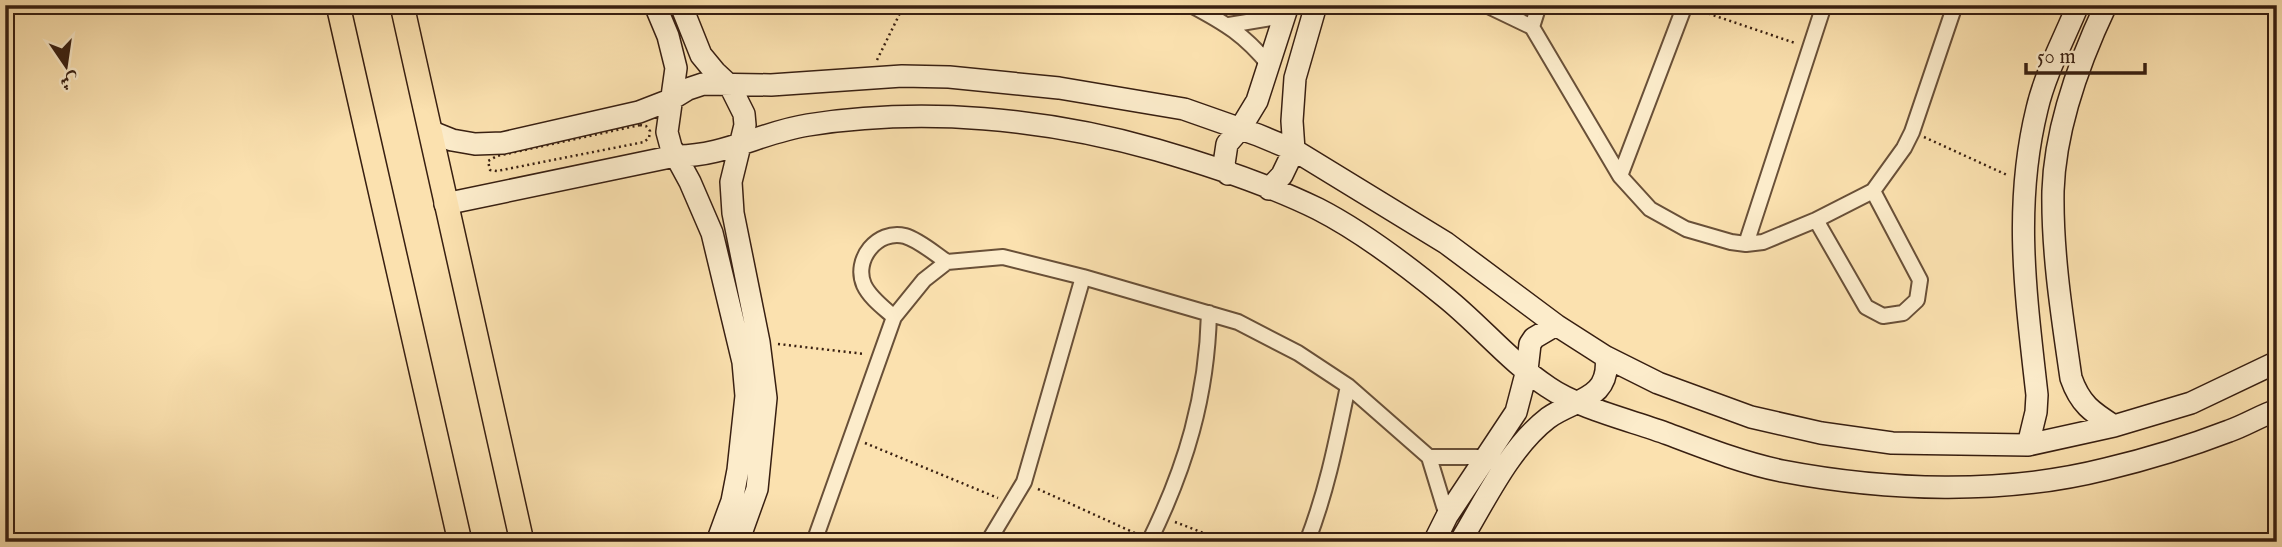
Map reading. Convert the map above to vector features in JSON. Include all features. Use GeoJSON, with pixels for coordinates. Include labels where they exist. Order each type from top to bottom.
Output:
{"type":"FeatureCollection","features":[{"type":"Feature","properties":{"kind":"main road"},"geometry":{"type":"LineString","coordinates":[[338,5],[460,542]]}},
{"type":"Feature","properties":{"kind":"main road"},"geometry":{"type":"LineString","coordinates":[[402,5],[522,542]]}},
{"type":"Feature","properties":{"kind":"street"},"geometry":{"type":"LineString","coordinates":[[655,5],[674,54],[675,80],[667,132],[675,156],[691,182],[712,233],[743,362],[746,396],[738,470],[732,501],[717,542]]}},
{"type":"Feature","properties":{"kind":"street"},"geometry":{"type":"LineString","coordinates":[[681,5],[701,55],[730,86],[744,114],[731,182],[733,213],[759,342],[766,398],[757,488],[738,542]]}},
{"type":"Feature","properties":{"kind":"street"},"geometry":{"type":"LineString","coordinates":[[1191,5],[1229,25],[1270,66]]}},
{"type":"Feature","properties":{"kind":"street"},"geometry":{"type":"LineString","coordinates":[[1269,189],[1282,176],[1294,150],[1292,121],[1295,78],[1316,5]]}},
{"type":"Feature","properties":{"kind":"street"},"geometry":{"type":"LineString","coordinates":[[1486,5],[1532,27],[1620,176],[1650,209],[1669,221],[1731,242],[1746,244],[1763,242],[1816,220],[1872,191],[1904,148],[1912,132],[1955,5]]}},
{"type":"Feature","properties":{"kind":"street"},"geometry":{"type":"LineString","coordinates":[[1532,27],[1539,5]]}},
{"type":"Feature","properties":{"kind":"street"},"geometry":{"type":"LineString","coordinates":[[1746,244],[1824,5]]}},
{"type":"Feature","properties":{"kind":"street"},"geometry":{"type":"LineString","coordinates":[[2028,445],[2038,395],[2023,267],[2027,155],[2037,106],[2078,5]]}},
{"type":"Feature","properties":{"kind":"street"},"geometry":{"type":"LineString","coordinates":[[2106,5],[2076,78],[2061,131],[2053,189],[2056,264],[2071,378],[2077,395],[2084,404],[2114,426]]}},
{"type":"Feature","properties":{"kind":"street"},"geometry":{"type":"LineString","coordinates":[[1620,176],[1685,6]]}},
{"type":"Feature","properties":{"kind":"street"},"geometry":{"type":"LineString","coordinates":[[1229,25],[1286,11]]}},
{"type":"Feature","properties":{"kind":"street"},"geometry":{"type":"LineString","coordinates":[[1228,174],[1224,164],[1227,144],[1258,101],[1286,11]]}},
{"type":"Feature","properties":{"kind":"street"},"geometry":{"type":"LineString","coordinates":[[432,132],[452,141],[503,143],[639,112],[703,84],[730,86],[867,78],[949,78],[1070,89],[1184,109],[1294,150],[1447,243],[1556,325],[1606,357],[1684,393],[1751,416],[1821,433],[1892,443],[2028,445],[2114,426],[2191,403],[2277,362]]}},
{"type":"Feature","properties":{"kind":"street"},"geometry":{"type":"LineString","coordinates":[[445,204],[675,156],[708,154],[786,129],[832,122],[906,117],[978,118],[1046,126],[1116,139],[1228,174],[1318,209],[1394,258],[1450,300],[1527,370],[1567,399],[1712,450],[1779,470],[1884,483],[1967,486],[2032,482],[2103,470],[2232,430],[2277,410]]}},
{"type":"Feature","properties":{"kind":"street"},"geometry":{"type":"LineString","coordinates":[[1816,220],[1866,307],[1884,316],[1903,313],[1917,300],[1920,280],[1872,191]]}},
{"type":"Feature","properties":{"kind":"street"},"geometry":{"type":"LineString","coordinates":[[894,317],[869,294],[863,282],[861,270],[864,257],[871,246],[893,235],[906,236],[947,262]]}},
{"type":"Feature","properties":{"kind":"street"},"geometry":{"type":"LineString","coordinates":[[814,542],[894,317],[924,280],[947,262],[1003,257],[1238,322],[1298,353],[1348,386],[1429,457],[1447,516]]}},
{"type":"Feature","properties":{"kind":"street"},"geometry":{"type":"LineString","coordinates":[[988,542],[1024,482],[1083,277]]}},
{"type":"Feature","properties":{"kind":"street"},"geometry":{"type":"LineString","coordinates":[[1149,541],[1186,451],[1199,405],[1208,358],[1209,313]]}},
{"type":"Feature","properties":{"kind":"street"},"geometry":{"type":"LineString","coordinates":[[1434,542],[1447,516],[1516,412],[1527,370],[1530,344],[1534,338],[1556,325]]}},
{"type":"Feature","properties":{"kind":"street"},"geometry":{"type":"LineString","coordinates":[[1460,542],[1508,464],[1537,429],[1549,417],[1580,402],[1601,386],[1608,369],[1606,357]]}},
{"type":"Feature","properties":{"kind":"street"},"geometry":{"type":"LineString","coordinates":[[1307,542],[1335,454],[1348,386]]}},
{"type":"Feature","properties":{"kind":"street"},"geometry":{"type":"LineString","coordinates":[[1429,457],[1487,457],[1508,464]]}},
{"type":"Feature","properties":{"kind":"path"},"geometry":{"type":"LineString","coordinates":[[867,78],[904,5]]}},
{"type":"Feature","properties":{"kind":"path"},"geometry":{"type":"LineString","coordinates":[[1685,6],[1810,48]]}},
{"type":"Feature","properties":{"kind":"path"},"geometry":{"type":"LineString","coordinates":[[640,125],[646,126],[650,131],[649,138],[644,142],[497,171],[490,170],[488,166],[488,161],[497,156],[640,125]]}},
{"type":"Feature","properties":{"kind":"path"},"geometry":{"type":"LineString","coordinates":[[1912,132],[2025,184]]}},
{"type":"Feature","properties":{"kind":"path"},"geometry":{"type":"LineString","coordinates":[[759,342],[882,356]]}},
{"type":"Feature","properties":{"kind":"path"},"geometry":{"type":"LineString","coordinates":[[852,438],[1012,504]]}},
{"type":"Feature","properties":{"kind":"path"},"geometry":{"type":"LineString","coordinates":[[1024,482],[1149,541]]}},
{"type":"Feature","properties":{"kind":"path"},"geometry":{"type":"LineString","coordinates":[[1161,516],[1227,542]]}}]}
